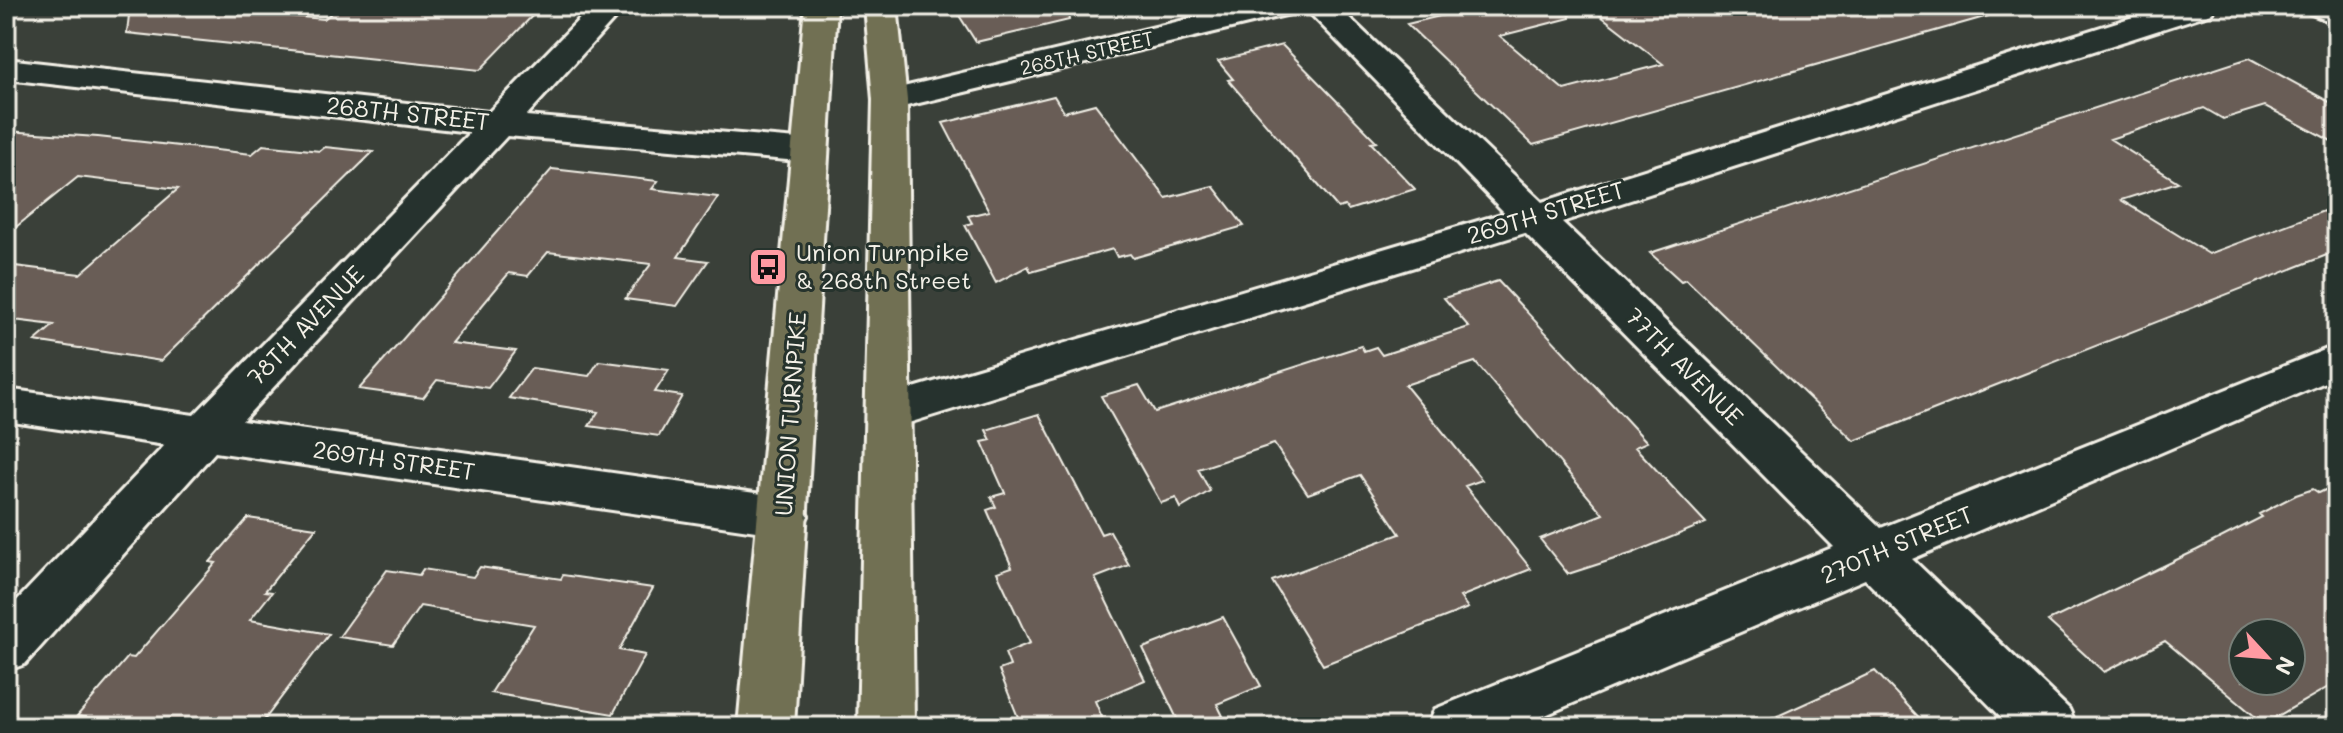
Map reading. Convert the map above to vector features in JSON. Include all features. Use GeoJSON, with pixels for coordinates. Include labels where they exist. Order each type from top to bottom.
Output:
{"type":"FeatureCollection","features":[{"type":"Feature","properties":{"kind":"main road","name":"UNION TURNPIKE"},"geometry":{"type":"LineString","coordinates":[[766,727],[821,6]]}},
{"type":"Feature","properties":{"kind":"main road"},"geometry":{"type":"LineString","coordinates":[[881,6],[890,100],[886,727]]}},
{"type":"Feature","properties":{"kind":"street","name":"78TH AVENUE"},"geometry":{"type":"LineString","coordinates":[[6,648],[610,6]]}},
{"type":"Feature","properties":{"kind":"street","name":"268TH STREET"},"geometry":{"type":"LineString","coordinates":[[890,100],[1283,6]]}},
{"type":"Feature","properties":{"kind":"street","name":"77TH AVENUE"},"geometry":{"type":"LineString","coordinates":[[1319,6],[2049,727]]}},
{"type":"Feature","properties":{"kind":"street","name":"269TH STREET"},"geometry":{"type":"LineString","coordinates":[[889,412],[1533,218],[2201,6]]}},
{"type":"Feature","properties":{"kind":"street"},"geometry":{"type":"LineString","coordinates":[[2320,6],[2337,14]]}},
{"type":"Feature","properties":{"kind":"street","name":"268TH STREET"},"geometry":{"type":"LineString","coordinates":[[6,69],[498,124],[810,151]]}},
{"type":"Feature","properties":{"kind":"street","name":"270TH STREET"},"geometry":{"type":"LineString","coordinates":[[1455,727],[2337,360]]}},
{"type":"Feature","properties":{"kind":"street","name":"269TH STREET"},"geometry":{"type":"LineString","coordinates":[[6,405],[783,516]]}},
{"type":"Feature","properties":{"kind":"building"},"geometry":{"type":"Polygon","coordinates":[[[130,6],[178,6],[324,19],[340,6],[465,6],[536,12],[480,70],[127,33],[130,6]]]}},
{"type":"Feature","properties":{"kind":"building"},"geometry":{"type":"Polygon","coordinates":[[[953,6],[1067,6],[1069,20],[976,42],[953,6]]]}},
{"type":"Feature","properties":{"kind":"building"},"geometry":{"type":"Polygon","coordinates":[[[1481,6],[1569,6],[1570,18],[1500,36],[1564,90],[1663,64],[1588,6],[1986,6],[1988,16],[1533,145],[1407,24],[1481,6]]]}},
{"type":"Feature","properties":{"kind":"building"},"geometry":{"type":"Polygon","coordinates":[[[1282,45],[1377,142],[1371,143],[1415,189],[1348,210],[1345,206],[1338,208],[1228,80],[1233,79],[1218,61],[1282,45]]]}},
{"type":"Feature","properties":{"kind":"building"},"geometry":{"type":"Polygon","coordinates":[[[2249,58],[2337,106],[2337,144],[2265,106],[2223,119],[2204,108],[2110,139],[2178,182],[2121,200],[2209,254],[2337,206],[2337,251],[1854,441],[1686,279],[1681,281],[1650,253],[2249,58]]]}},
{"type":"Feature","properties":{"kind":"building"},"geometry":{"type":"Polygon","coordinates":[[[1054,96],[1064,112],[1095,104],[1166,198],[1213,186],[1244,226],[1133,258],[1130,254],[1117,257],[1113,249],[1031,272],[1028,266],[996,283],[965,225],[972,223],[968,216],[989,211],[943,123],[1054,96]]]}},
{"type":"Feature","properties":{"kind":"building"},"geometry":{"type":"Polygon","coordinates":[[[6,131],[98,137],[252,154],[263,145],[373,152],[161,361],[35,341],[54,325],[6,319],[6,265],[80,274],[178,189],[78,177],[6,235],[6,131]]]}},
{"type":"Feature","properties":{"kind":"building"},"geometry":{"type":"Polygon","coordinates":[[[552,169],[658,181],[652,189],[718,197],[678,257],[708,261],[677,306],[625,299],[651,264],[548,252],[528,276],[509,273],[451,343],[516,351],[488,388],[437,380],[423,398],[359,389],[552,169]]]}},
{"type":"Feature","properties":{"kind":"building"},"geometry":{"type":"Polygon","coordinates":[[[1498,281],[1647,442],[1635,447],[1706,523],[1633,553],[1568,574],[1540,539],[1603,514],[1475,362],[1405,385],[1482,480],[1465,486],[1531,569],[1460,597],[1468,608],[1323,665],[1272,581],[1400,534],[1360,475],[1308,494],[1274,444],[1198,469],[1210,491],[1181,508],[1176,498],[1161,503],[1101,396],[1139,385],[1155,412],[1361,346],[1364,351],[1376,347],[1382,355],[1469,327],[1444,298],[1498,281]]]}},
{"type":"Feature","properties":{"kind":"building"},"geometry":{"type":"Polygon","coordinates":[[[599,361],[669,370],[655,392],[682,396],[659,436],[589,426],[598,412],[509,398],[532,368],[589,376],[599,361]]]}},
{"type":"Feature","properties":{"kind":"building"},"geometry":{"type":"Polygon","coordinates":[[[1039,414],[1101,534],[1110,531],[1129,565],[1095,578],[1145,680],[1095,701],[1106,727],[1022,727],[999,670],[1010,666],[1005,653],[1030,643],[997,572],[1012,567],[987,510],[996,507],[991,497],[1005,493],[982,442],[991,440],[986,430],[1039,414]]]}},
{"type":"Feature","properties":{"kind":"building"},"geometry":{"type":"Polygon","coordinates":[[[2337,484],[2337,682],[2264,724],[2232,697],[2307,697],[2307,617],[2227,617],[2227,693],[2165,641],[2104,672],[2048,621],[2197,550],[2262,517],[2259,514],[2313,489],[2319,493],[2337,484]]]}},
{"type":"Feature","properties":{"kind":"building"},"geometry":{"type":"Polygon","coordinates":[[[248,518],[316,528],[265,591],[272,592],[250,620],[329,634],[259,727],[141,727],[77,716],[128,657],[134,658],[216,563],[210,562],[248,518]]]}},
{"type":"Feature","properties":{"kind":"building"},"geometry":{"type":"Polygon","coordinates":[[[480,567],[653,588],[619,650],[645,655],[613,714],[491,693],[534,625],[420,606],[393,645],[339,637],[387,570],[419,575],[423,569],[473,577],[480,567]]]}},
{"type":"Feature","properties":{"kind":"building"},"geometry":{"type":"Polygon","coordinates":[[[1223,617],[1261,686],[1217,704],[1223,716],[1194,727],[1181,727],[1143,648],[1223,617]]]}},
{"type":"Feature","properties":{"kind":"building"},"geometry":{"type":"Polygon","coordinates":[[[1875,671],[1928,727],[1753,727],[1824,695],[1875,671]]]}},
{"type":"Feature","properties":{"kind":"place","name":"Union Turnpike & 268th Street"},"geometry":{"type":"Point","coordinates":[768,267]}}]}
